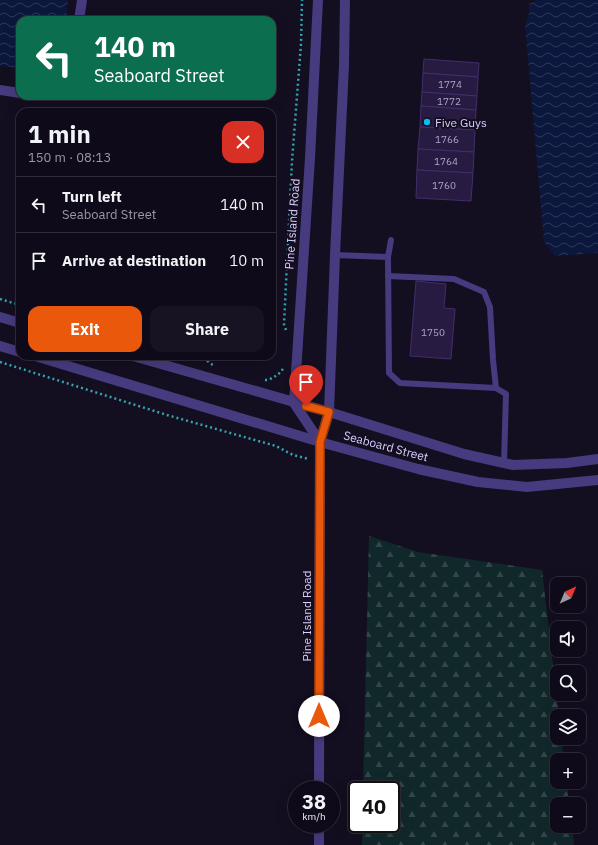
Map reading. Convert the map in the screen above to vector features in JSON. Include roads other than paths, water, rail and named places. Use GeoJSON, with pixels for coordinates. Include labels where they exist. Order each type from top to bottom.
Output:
{"type":"FeatureCollection","features":[{"type":"Feature","properties":{"kind":"street"},"geometry":{"type":"LineString","coordinates":[[80,16],[82,0]]}},
{"type":"Feature","properties":{"kind":"street","name":"Pine Island Road"},"geometry":{"type":"LineString","coordinates":[[294,403],[318,0]]}},
{"type":"Feature","properties":{"kind":"street","name":"Pine Island Road"},"geometry":{"type":"LineString","coordinates":[[319,781],[319,462],[320,442],[329,412],[344,65],[345,0]]}},
{"type":"Feature","properties":{"kind":"street"},"geometry":{"type":"LineString","coordinates":[[0,90],[16,92]]}},
{"type":"Feature","properties":{"kind":"street"},"geometry":{"type":"LineString","coordinates":[[0,317],[16,322]]}},
{"type":"Feature","properties":{"kind":"street"},"geometry":{"type":"LineString","coordinates":[[0,346],[16,351]]}},
{"type":"Feature","properties":{"kind":"street","name":"Seaboard Street"},"geometry":{"type":"LineString","coordinates":[[48,360],[320,442],[418,469],[478,482],[527,487],[598,480]]}},
{"type":"Feature","properties":{"kind":"street","name":"Seaboard Street"},"geometry":{"type":"LineString","coordinates":[[147,360],[329,412],[464,454],[513,465],[567,463],[598,459]]}},
{"type":"Feature","properties":{"kind":"street"},"geometry":{"type":"LineString","coordinates":[[294,403],[320,442]]}},
{"type":"Feature","properties":{"kind":"street"},"geometry":{"type":"LineString","coordinates":[[319,833],[319,845]]}},
{"type":"Feature","properties":{"kind":"lane"},"geometry":{"type":"LineString","coordinates":[[391,240],[388,257],[389,373],[400,382],[496,388],[506,394],[504,463]]}},
{"type":"Feature","properties":{"kind":"lane"},"geometry":{"type":"LineString","coordinates":[[335,255],[388,257]]}},
{"type":"Feature","properties":{"kind":"lane"},"geometry":{"type":"LineString","coordinates":[[388,276],[454,279],[484,292],[490,307],[496,388]]}},
{"type":"Feature","properties":{"kind":"water"},"geometry":{"type":"Polygon","coordinates":[[[0,0],[68,0],[66,16],[16,16],[16,68],[0,65],[0,0]]]}},
{"type":"Feature","properties":{"kind":"water"},"geometry":{"type":"Polygon","coordinates":[[[537,0],[598,0],[598,253],[555,256],[544,242],[525,25],[529,14],[529,4],[537,0]]]}},
{"type":"Feature","properties":{"kind":"place","name":"Five Guys"},"geometry":{"type":"Point","coordinates":[427,122]}}]}
